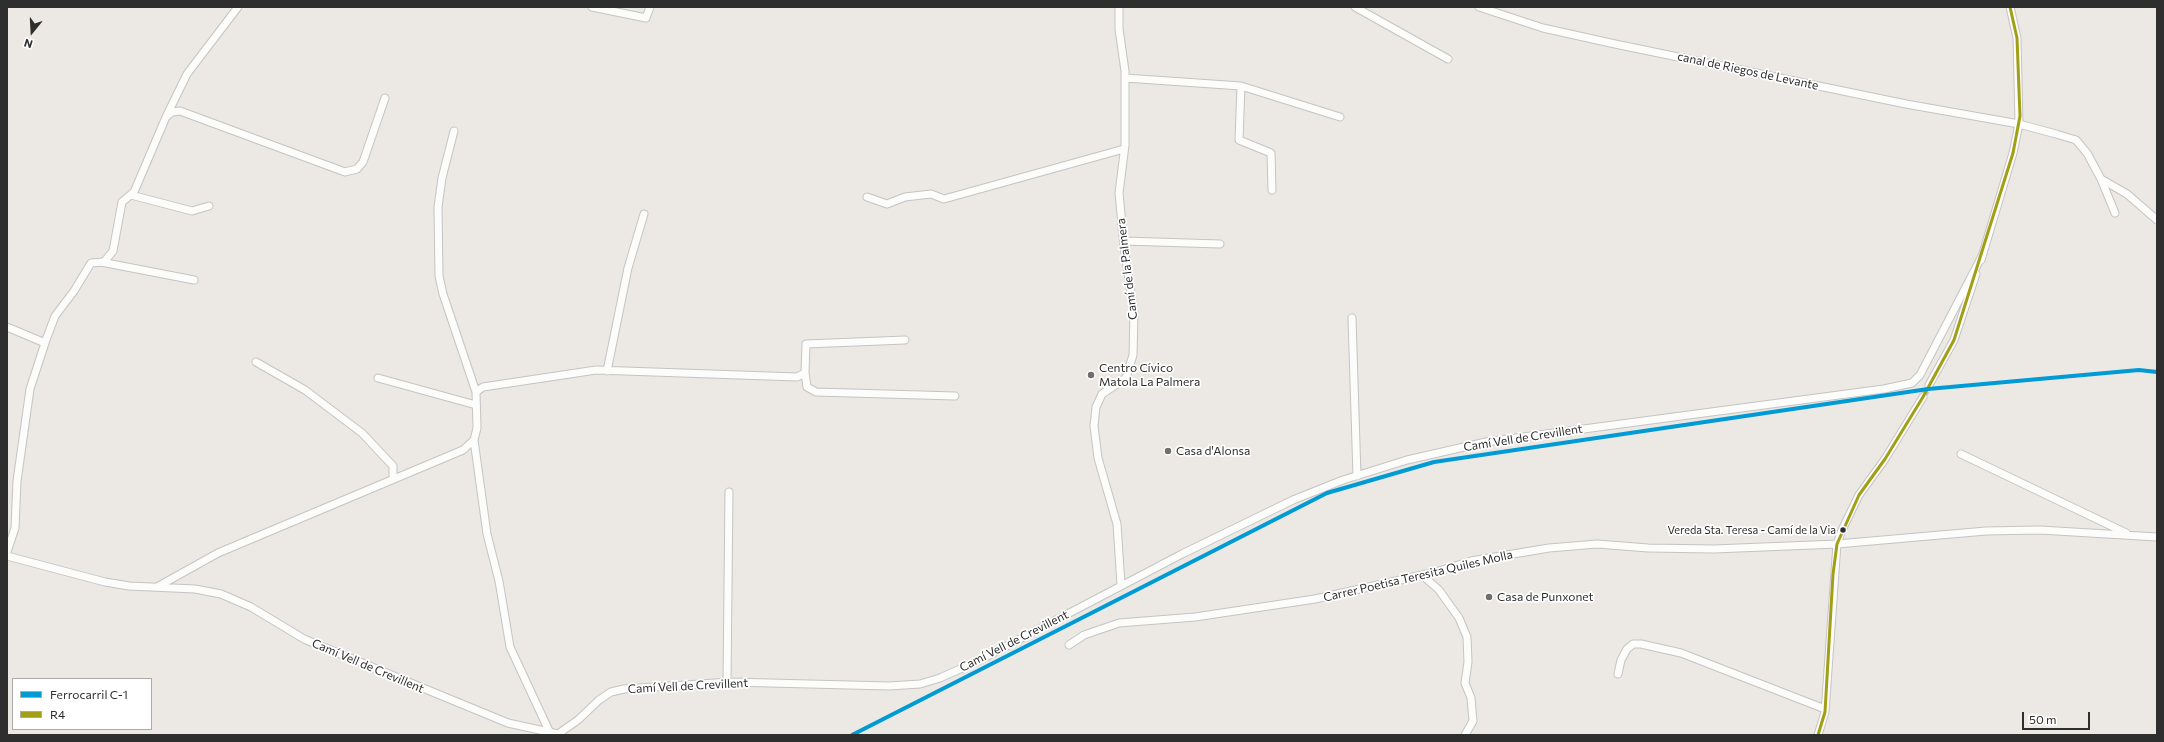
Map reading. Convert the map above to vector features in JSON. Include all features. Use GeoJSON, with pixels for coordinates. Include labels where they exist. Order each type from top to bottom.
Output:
{"type":"FeatureCollection","features":[{"type":"Feature","properties":{"kind":"street"},"geometry":{"type":"LineString","coordinates":[[101,262],[104,262],[113,251],[122,202],[134,192],[166,116],[187,74],[238,7]]}},
{"type":"Feature","properties":{"kind":"street"},"geometry":{"type":"LineString","coordinates":[[592,7],[646,18],[650,7]]}},
{"type":"Feature","properties":{"kind":"street","name":"Camí de la Palmera"},"geometry":{"type":"LineString","coordinates":[[1119,7],[1119,29],[1125,78],[1124,149],[1119,193],[1134,313],[1133,355],[1126,378],[1102,394],[1096,407],[1094,426],[1098,458],[1117,524],[1121,585]]}},
{"type":"Feature","properties":{"kind":"street"},"geometry":{"type":"LineString","coordinates":[[1355,7],[1448,59]]}},
{"type":"Feature","properties":{"kind":"street","name":"canal de Riegos de Levante"},"geometry":{"type":"LineString","coordinates":[[1479,7],[1543,28],[1906,104],[2019,124],[2076,140],[2087,153],[2101,179],[2115,213]]}},
{"type":"Feature","properties":{"kind":"street"},"geometry":{"type":"LineString","coordinates":[[1929,385],[1954,340],[1982,256],[2013,153],[2019,124],[2017,38],[2010,7]]}},
{"type":"Feature","properties":{"kind":"street"},"geometry":{"type":"LineString","coordinates":[[1125,78],[1241,86],[1340,117]]}},
{"type":"Feature","properties":{"kind":"street"},"geometry":{"type":"LineString","coordinates":[[1241,86],[1239,140],[1271,153],[1272,190]]}},
{"type":"Feature","properties":{"kind":"street"},"geometry":{"type":"LineString","coordinates":[[166,116],[172,112],[180,111],[346,172],[357,169],[363,162],[385,98]]}},
{"type":"Feature","properties":{"kind":"street"},"geometry":{"type":"LineString","coordinates":[[454,131],[442,178],[438,207],[439,276],[443,294],[476,392],[477,428],[474,440],[487,534],[502,596],[510,647],[556,734]]}},
{"type":"Feature","properties":{"kind":"street"},"geometry":{"type":"LineString","coordinates":[[867,197],[887,204],[905,197],[931,194],[944,199],[1124,149]]}},
{"type":"Feature","properties":{"kind":"street"},"geometry":{"type":"LineString","coordinates":[[2101,179],[2127,194],[2157,220]]}},
{"type":"Feature","properties":{"kind":"street"},"geometry":{"type":"LineString","coordinates":[[131,195],[192,211],[209,206]]}},
{"type":"Feature","properties":{"kind":"street"},"geometry":{"type":"LineString","coordinates":[[607,371],[628,268],[644,214]]}},
{"type":"Feature","properties":{"kind":"street"},"geometry":{"type":"LineString","coordinates":[[1124,241],[1220,244]]}},
{"type":"Feature","properties":{"kind":"street","name":"Camí Vell de Crevillent"},"geometry":{"type":"LineString","coordinates":[[7,556],[105,582],[129,586],[195,589],[221,594],[251,607],[304,638],[350,658],[508,723],[556,734],[611,692],[727,682],[889,686],[920,684],[940,678],[978,661],[1121,585],[1293,500],[1357,476],[1407,460],[1486,442],[1904,386],[1912,382],[1920,375],[1982,256]]}},
{"type":"Feature","properties":{"kind":"street"},"geometry":{"type":"LineString","coordinates":[[7,552],[15,528],[16,481],[30,389],[55,316],[74,291],[91,263],[101,262],[194,280]]}},
{"type":"Feature","properties":{"kind":"street"},"geometry":{"type":"LineString","coordinates":[[1352,318],[1357,476]]}},
{"type":"Feature","properties":{"kind":"street"},"geometry":{"type":"LineString","coordinates":[[7,327],[45,343]]}},
{"type":"Feature","properties":{"kind":"street"},"geometry":{"type":"LineString","coordinates":[[905,340],[806,344],[805,373],[807,387],[816,392],[955,396]]}},
{"type":"Feature","properties":{"kind":"street"},"geometry":{"type":"LineString","coordinates":[[256,362],[305,390],[362,432],[393,466],[394,479]]}},
{"type":"Feature","properties":{"kind":"street"},"geometry":{"type":"LineString","coordinates":[[476,392],[483,387],[596,370],[797,377],[805,373]]}},
{"type":"Feature","properties":{"kind":"street"},"geometry":{"type":"LineString","coordinates":[[378,378],[476,405]]}},
{"type":"Feature","properties":{"kind":"street"},"geometry":{"type":"LineString","coordinates":[[1818,735],[1825,709],[1837,544],[1859,495],[1885,459],[1923,397]]}},
{"type":"Feature","properties":{"kind":"street"},"geometry":{"type":"LineString","coordinates":[[157,587],[218,553],[463,450],[474,440]]}},
{"type":"Feature","properties":{"kind":"street"},"geometry":{"type":"LineString","coordinates":[[1961,454],[2130,535]]}},
{"type":"Feature","properties":{"kind":"street"},"geometry":{"type":"LineString","coordinates":[[727,682],[729,492]]}},
{"type":"Feature","properties":{"kind":"street","name":"Carrer Poetisa Teresita Quiles Molla"},"geometry":{"type":"LineString","coordinates":[[1069,645],[1084,635],[1119,623],[1194,617],[1315,599],[1422,575],[1471,561],[1549,548],[1597,544],[1648,548],[1714,549],[1837,544],[1986,530],[2040,530],[2157,537]]}},
{"type":"Feature","properties":{"kind":"street"},"geometry":{"type":"LineString","coordinates":[[1422,575],[1439,590],[1455,612],[1467,637],[1468,662],[1465,683],[1471,698],[1473,721],[1465,735]]}},
{"type":"Feature","properties":{"kind":"street"},"geometry":{"type":"LineString","coordinates":[[1618,674],[1621,660],[1627,649],[1633,644],[1641,644],[1681,653],[1825,709]]}},
{"type":"Feature","properties":{"kind":"tunnel"},"geometry":{"type":"LineString","coordinates":[[1923,397],[1929,385]]}},
{"type":"Feature","properties":{"kind":"rail line","name":"C-1"},"geometry":{"type":"LineString","coordinates":[[852,735],[1327,493],[1434,462],[1928,389],[2139,370],[2157,372]]}},
{"type":"Feature","properties":{"kind":"transit line","name":"R4"},"geometry":{"type":"LineString","coordinates":[[1818,735],[1825,712],[1833,574],[1837,544],[1859,495],[1885,459],[1923,397],[1954,340],[2013,153],[2020,116],[2017,38],[2010,7]]}},
{"type":"Feature","properties":{"kind":"place","name":"Centro Cívico Matola La Palmera"},"geometry":{"type":"Point","coordinates":[1091,375]}},
{"type":"Feature","properties":{"kind":"place","name":"Casa d'Alonsa"},"geometry":{"type":"Point","coordinates":[1168,451]}},
{"type":"Feature","properties":{"kind":"place","name":"Vereda Sta. Teresa - Camí de la Via"},"geometry":{"type":"Point","coordinates":[1843,530]}},
{"type":"Feature","properties":{"kind":"place","name":"Casa de Punxonet"},"geometry":{"type":"Point","coordinates":[1489,597]}}]}
